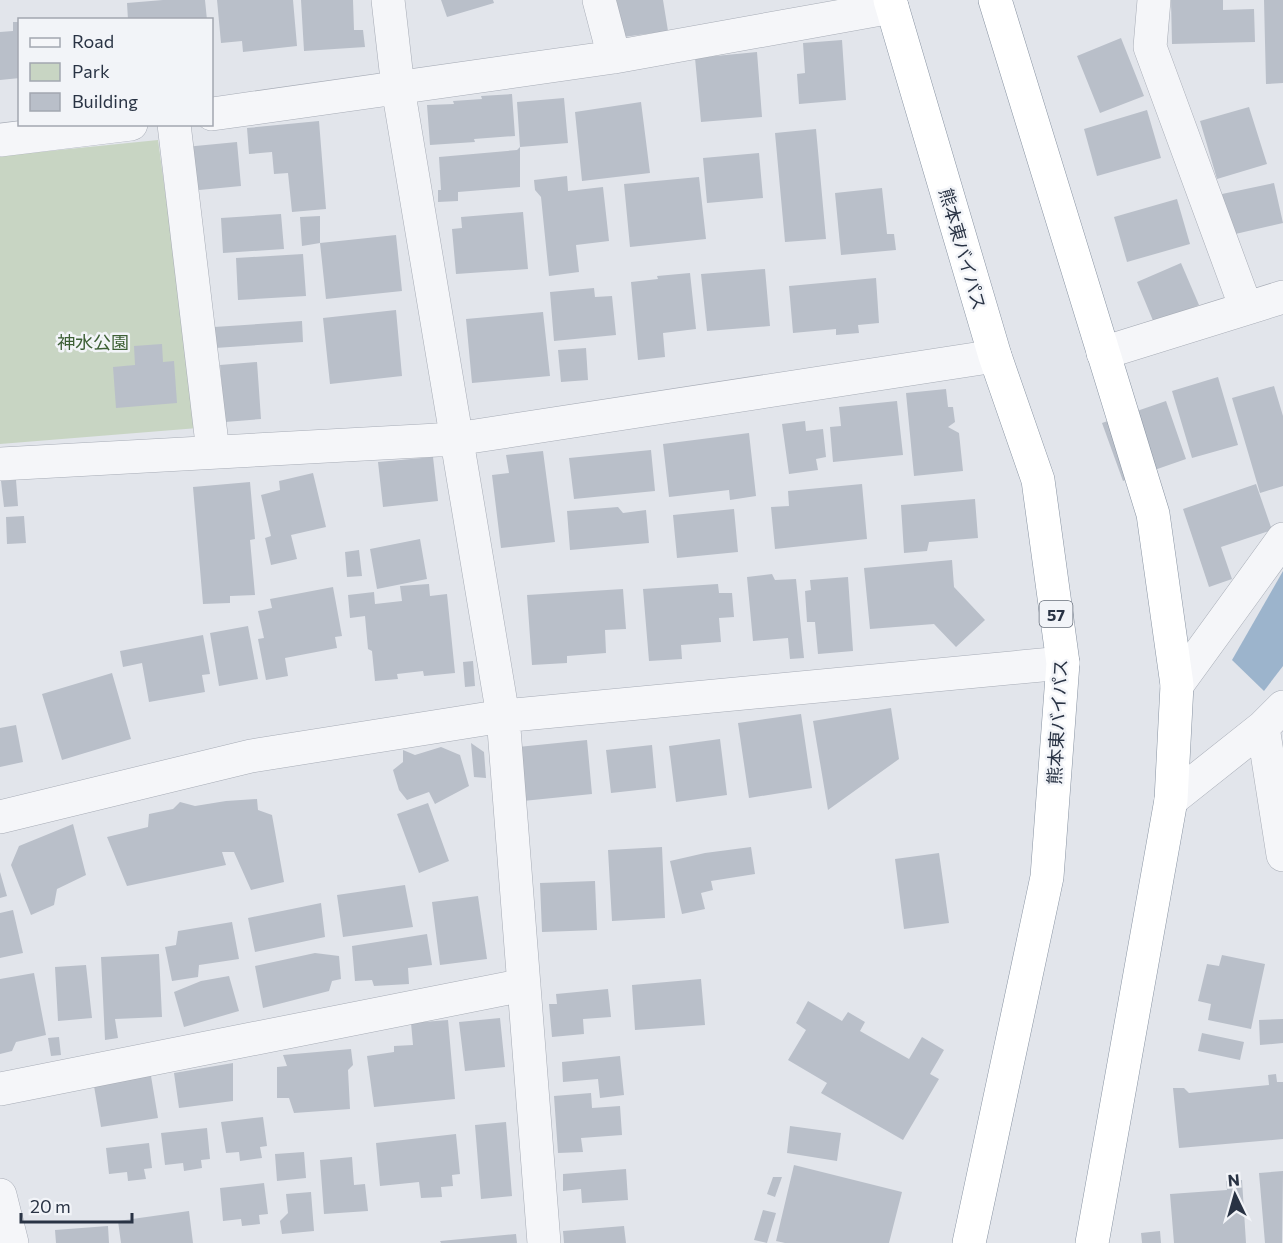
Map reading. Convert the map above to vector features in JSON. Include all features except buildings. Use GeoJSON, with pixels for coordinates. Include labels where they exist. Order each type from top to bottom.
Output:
{"type":"FeatureCollection","features":[{"type":"Feature","properties":{"kind":"highway"},"geometry":{"type":"LineString","coordinates":[[995,0],[1153,514],[1177,685],[1171,800],[1092,1243]]}},
{"type":"Feature","properties":{"kind":"highway","name":"熊本東バイパス"},"geometry":{"type":"LineString","coordinates":[[891,3],[995,356],[1038,480],[1063,663],[1047,877],[969,1243]]}},
{"type":"Feature","properties":{"kind":"street"},"geometry":{"type":"LineString","coordinates":[[388,0],[398,88],[502,716],[544,1243]]}},
{"type":"Feature","properties":{"kind":"street"},"geometry":{"type":"LineString","coordinates":[[599,0],[614,57]]}},
{"type":"Feature","properties":{"kind":"street"},"geometry":{"type":"LineString","coordinates":[[1154,0],[1150,47],[1246,309]]}},
{"type":"Feature","properties":{"kind":"street"},"geometry":{"type":"LineString","coordinates":[[213,114],[614,57],[891,3]]}},
{"type":"Feature","properties":{"kind":"street"},"geometry":{"type":"LineString","coordinates":[[0,140],[115,126]]}},
{"type":"Feature","properties":{"kind":"street"},"geometry":{"type":"LineString","coordinates":[[174,126],[213,452]]}},
{"type":"Feature","properties":{"kind":"street"},"geometry":{"type":"LineString","coordinates":[[1103,353],[1283,297]]}},
{"type":"Feature","properties":{"kind":"street"},"geometry":{"type":"LineString","coordinates":[[0,464],[456,439],[995,356]]}},
{"type":"Feature","properties":{"kind":"street"},"geometry":{"type":"LineString","coordinates":[[1177,685],[1283,539]]}},
{"type":"Feature","properties":{"kind":"street"},"geometry":{"type":"LineString","coordinates":[[0,817],[251,756],[502,716],[1063,663]]}},
{"type":"Feature","properties":{"kind":"street"},"geometry":{"type":"LineString","coordinates":[[1171,800],[1273,717]]}},
{"type":"Feature","properties":{"kind":"street"},"geometry":{"type":"LineString","coordinates":[[1273,717],[1283,855]]}},
{"type":"Feature","properties":{"kind":"street"},"geometry":{"type":"LineString","coordinates":[[0,1089],[524,985]]}},
{"type":"Feature","properties":{"kind":"street"},"geometry":{"type":"LineString","coordinates":[[0,1195],[12,1243]]}},
{"type":"Feature","properties":{"kind":"green space","name":"神水公園"},"geometry":{"type":"Polygon","coordinates":[[[158,140],[198,428],[0,444],[0,156],[158,140]]]}},
{"type":"Feature","properties":{"kind":"water"},"geometry":{"type":"Polygon","coordinates":[[[1283,571],[1283,666],[1264,691],[1232,660],[1283,571]]]}}]}
